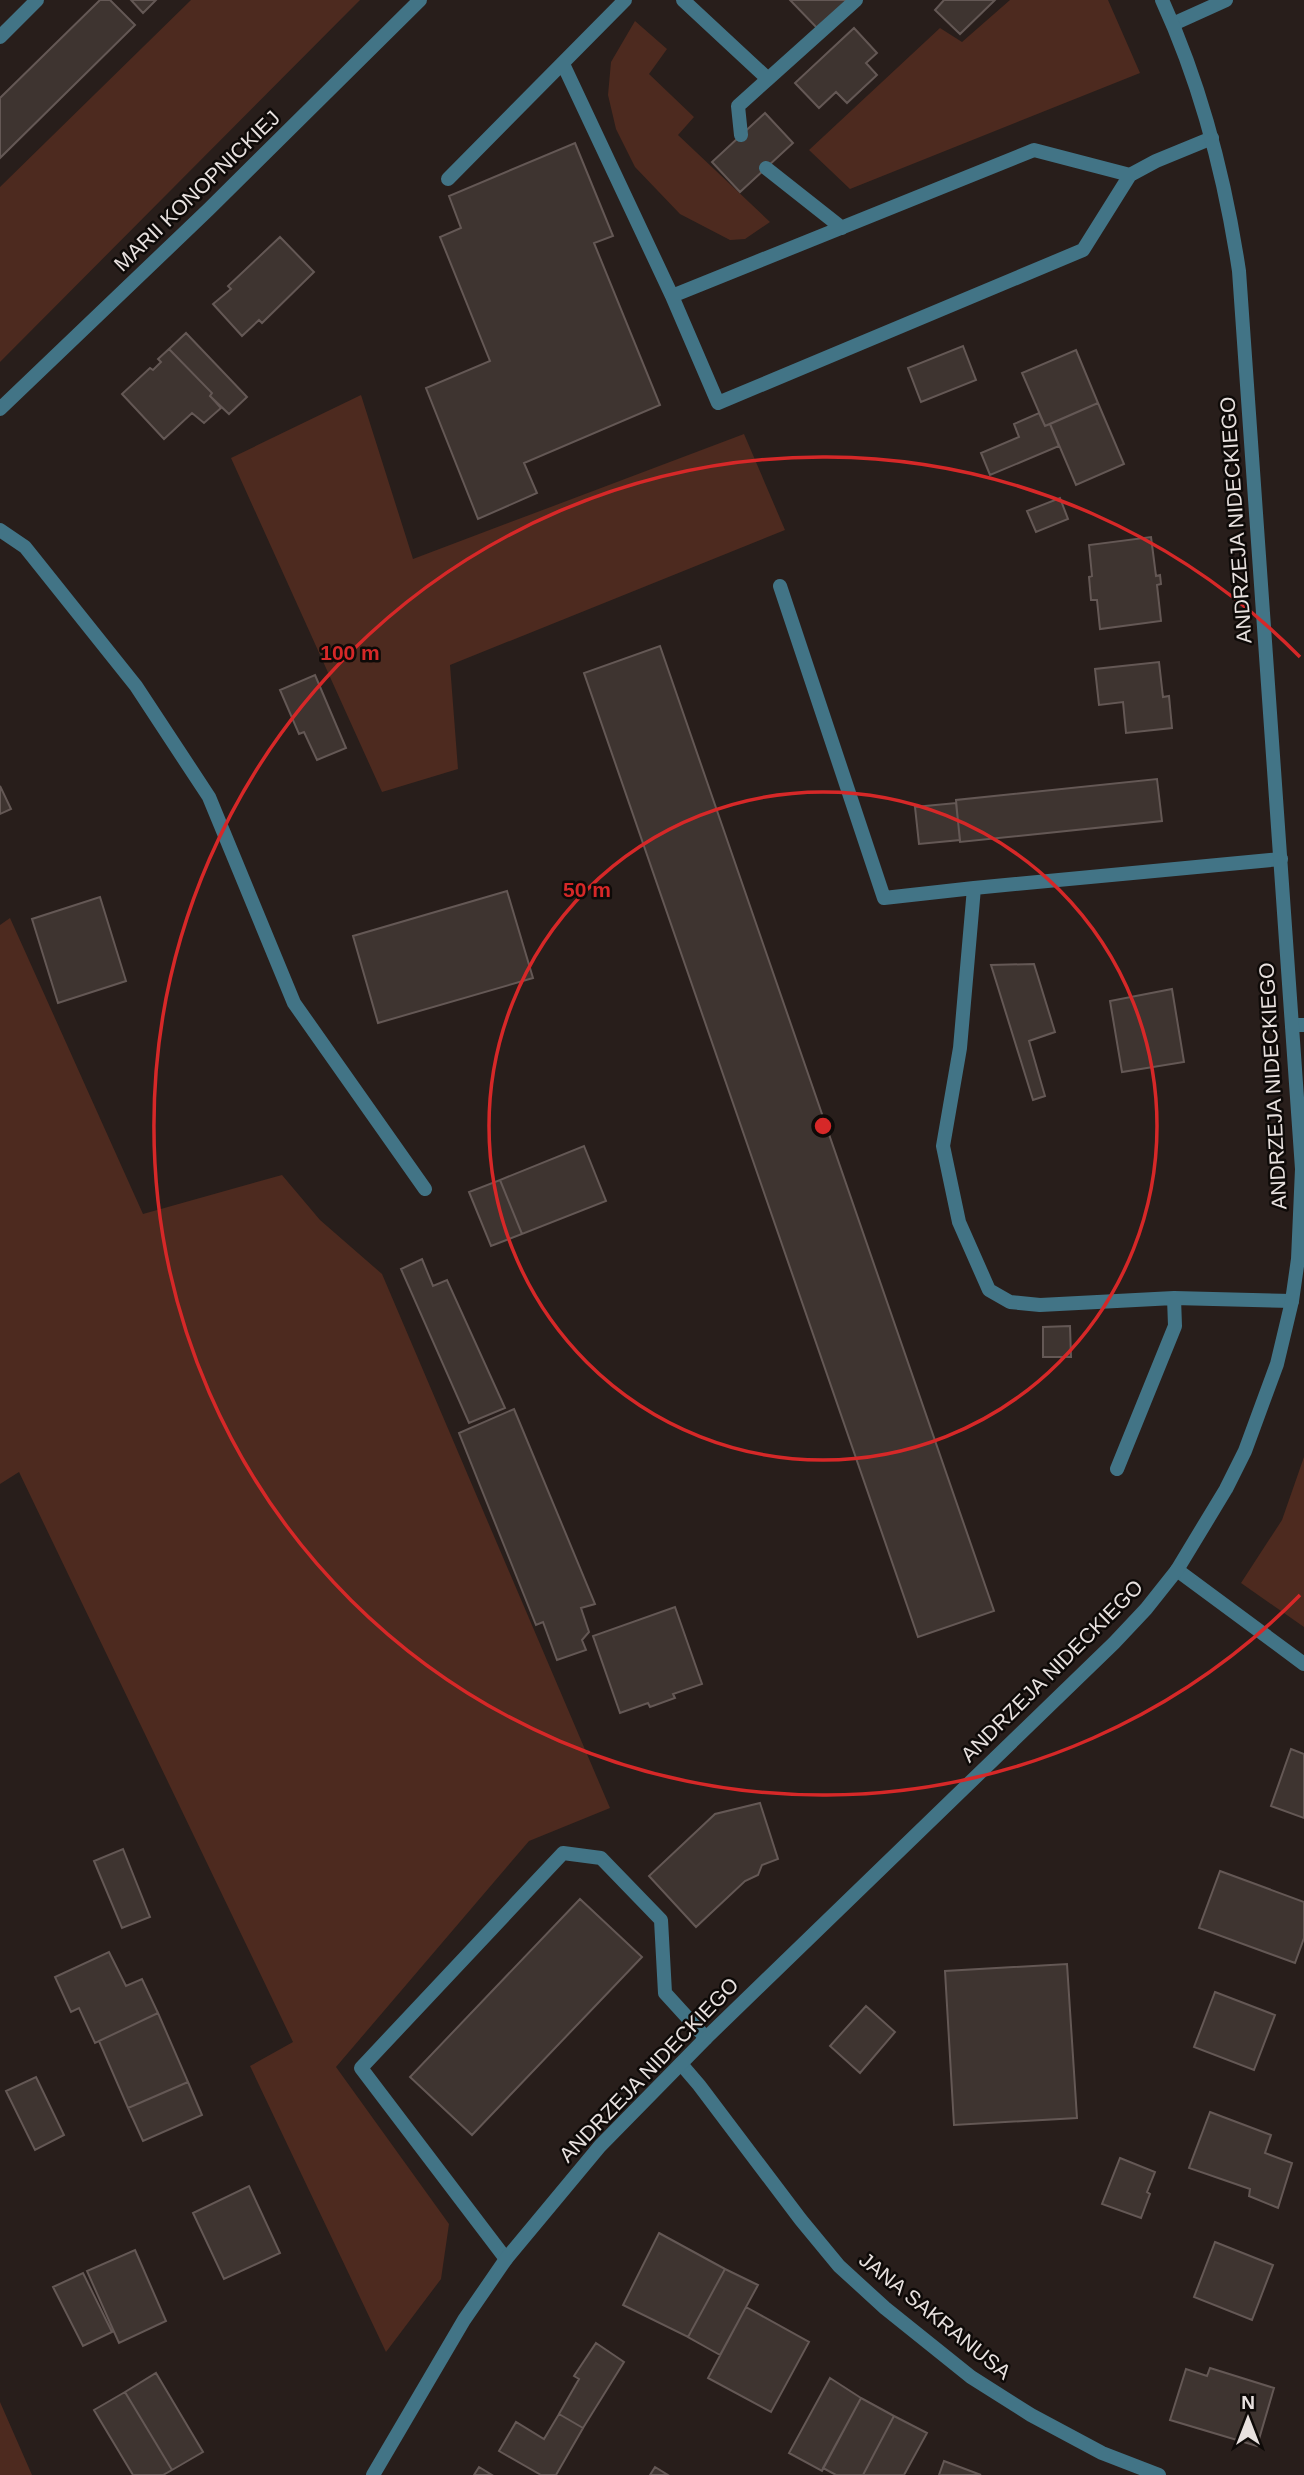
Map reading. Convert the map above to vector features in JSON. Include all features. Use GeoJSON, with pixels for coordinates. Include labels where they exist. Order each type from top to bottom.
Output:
{"type":"FeatureCollection","features":[{"type":"Feature","properties":{"kind":"street"},"geometry":{"type":"LineString","coordinates":[[0,37],[37,0]]}},
{"type":"Feature","properties":{"kind":"street","name":"MARII KONOPNICKIEJ"},"geometry":{"type":"LineString","coordinates":[[0,409],[209,209],[421,0]]}},
{"type":"Feature","properties":{"kind":"street"},"geometry":{"type":"LineString","coordinates":[[447,178],[625,0]]}},
{"type":"Feature","properties":{"kind":"street"},"geometry":{"type":"LineString","coordinates":[[683,0],[768,79]]}},
{"type":"Feature","properties":{"kind":"street"},"geometry":{"type":"LineString","coordinates":[[741,135],[738,106],[856,0]]}},
{"type":"Feature","properties":{"kind":"street","name":"ANDRZEJA NIDECKIEGO"},"geometry":{"type":"LineString","coordinates":[[373,2475],[464,2320],[506,2259],[600,2146],[706,2038],[1146,1609],[1177,1570],[1226,1489],[1245,1451],[1277,1364],[1292,1301],[1299,1245],[1302,1170],[1298,1025],[1281,859],[1239,271],[1228,205],[1212,138],[1173,24],[1162,0]]}},
{"type":"Feature","properties":{"kind":"street"},"geometry":{"type":"LineString","coordinates":[[1173,24],[1226,0]]}},
{"type":"Feature","properties":{"kind":"street"},"geometry":{"type":"LineString","coordinates":[[562,64],[672,296],[718,403],[1083,250],[1130,175],[1212,138]]}},
{"type":"Feature","properties":{"kind":"street"},"geometry":{"type":"LineString","coordinates":[[672,296],[1034,150],[1130,175]]}},
{"type":"Feature","properties":{"kind":"street"},"geometry":{"type":"LineString","coordinates":[[766,168],[842,228]]}},
{"type":"Feature","properties":{"kind":"street"},"geometry":{"type":"LineString","coordinates":[[0,530],[25,547],[136,686],[208,797],[294,1003],[425,1189]]}},
{"type":"Feature","properties":{"kind":"street"},"geometry":{"type":"LineString","coordinates":[[780,586],[884,898],[1281,859]]}},
{"type":"Feature","properties":{"kind":"street"},"geometry":{"type":"LineString","coordinates":[[974,888],[960,1048],[943,1146],[959,1222],[989,1290],[1010,1302],[1040,1305],[1174,1298],[1292,1301]]}},
{"type":"Feature","properties":{"kind":"street"},"geometry":{"type":"LineString","coordinates":[[1117,1469],[1175,1326],[1174,1298]]}},
{"type":"Feature","properties":{"kind":"street"},"geometry":{"type":"LineString","coordinates":[[1177,1570],[1304,1664]]}},
{"type":"Feature","properties":{"kind":"street"},"geometry":{"type":"LineString","coordinates":[[506,2259],[361,2068],[564,1853],[601,1858],[661,1920],[664,1993],[706,2038]]}},
{"type":"Feature","properties":{"kind":"street","name":"JANA SAKRANUSA"},"geometry":{"type":"LineString","coordinates":[[681,2064],[808,2229],[839,2266],[885,2308],[971,2377],[1031,2415],[1102,2454],[1158,2475]]}},
{"type":"Feature","properties":{"kind":"shaded area"},"geometry":{"type":"Polygon","coordinates":[[[191,0],[360,0],[0,362],[0,187],[191,0]]]}},
{"type":"Feature","properties":{"kind":"shaded area"},"geometry":{"type":"Polygon","coordinates":[[[1010,0],[1108,0],[1140,73],[850,189],[809,150],[940,28],[962,42],[1010,0]]]}},
{"type":"Feature","properties":{"kind":"shaded area"},"geometry":{"type":"Polygon","coordinates":[[[635,21],[667,49],[649,74],[694,117],[678,135],[770,222],[745,239],[730,240],[680,214],[635,167],[616,129],[608,95],[611,62],[635,21]]]}},
{"type":"Feature","properties":{"kind":"shaded area"},"geometry":{"type":"Polygon","coordinates":[[[361,395],[413,559],[744,434],[785,530],[450,665],[458,769],[382,792],[231,458],[361,395]]]}},
{"type":"Feature","properties":{"kind":"shaded area"},"geometry":{"type":"Polygon","coordinates":[[[10,918],[143,1214],[282,1175],[320,1220],[382,1274],[610,1808],[529,1841],[336,2067],[449,2224],[441,2279],[386,2352],[250,2066],[293,2042],[19,1472],[0,1484],[0,925],[10,918]]]}},
{"type":"Feature","properties":{"kind":"shaded area"},"geometry":{"type":"Polygon","coordinates":[[[1304,1457],[1304,1627],[1241,1583],[1282,1520],[1304,1457]]]}},
{"type":"Feature","properties":{"kind":"shaded area"},"geometry":{"type":"Polygon","coordinates":[[[0,2402],[32,2475],[0,2475],[0,2402]]]}},
{"type":"Feature","properties":{"kind":"building"},"geometry":{"type":"Polygon","coordinates":[[[100,0],[110,0],[135,25],[0,158],[0,98],[100,0]]]}},
{"type":"Feature","properties":{"kind":"building"},"geometry":{"type":"Polygon","coordinates":[[[131,0],[156,0],[143,13],[131,0]]]}},
{"type":"Feature","properties":{"kind":"building"},"geometry":{"type":"Polygon","coordinates":[[[790,0],[853,0],[820,31],[790,0]]]}},
{"type":"Feature","properties":{"kind":"building"},"geometry":{"type":"Polygon","coordinates":[[[944,0],[995,0],[960,34],[935,10],[944,0]]]}},
{"type":"Feature","properties":{"kind":"building"},"geometry":{"type":"Polygon","coordinates":[[[854,28],[877,53],[866,63],[877,75],[847,103],[836,92],[819,108],[795,83],[854,28]]]}},
{"type":"Feature","properties":{"kind":"building"},"geometry":{"type":"Polygon","coordinates":[[[765,113],[793,143],[740,192],[712,162],[765,113]]]}},
{"type":"Feature","properties":{"kind":"building"},"geometry":{"type":"Polygon","coordinates":[[[575,143],[613,236],[594,243],[660,405],[524,463],[537,493],[478,519],[426,388],[490,361],[440,237],[461,228],[449,196],[575,143]]]}},
{"type":"Feature","properties":{"kind":"building"},"geometry":{"type":"Polygon","coordinates":[[[280,237],[314,272],[262,323],[259,320],[242,336],[213,304],[231,289],[228,286],[280,237]]]}},
{"type":"Feature","properties":{"kind":"building"},"geometry":{"type":"Polygon","coordinates":[[[186,333],[247,397],[229,414],[169,349],[186,333]]]}},
{"type":"Feature","properties":{"kind":"building"},"geometry":{"type":"Polygon","coordinates":[[[963,346],[976,380],[921,402],[908,368],[963,346]]]}},
{"type":"Feature","properties":{"kind":"building"},"geometry":{"type":"Polygon","coordinates":[[[169,349],[212,393],[210,396],[221,408],[204,423],[192,413],[164,439],[122,394],[150,368],[153,370],[161,362],[158,359],[169,349]]]}},
{"type":"Feature","properties":{"kind":"building"},"geometry":{"type":"Polygon","coordinates":[[[1076,350],[1098,403],[1045,426],[1022,373],[1076,350]]]}},
{"type":"Feature","properties":{"kind":"building"},"geometry":{"type":"Polygon","coordinates":[[[1098,403],[1124,464],[1076,485],[1050,424],[1098,403]]]}},
{"type":"Feature","properties":{"kind":"building"},"geometry":{"type":"Polygon","coordinates":[[[1039,413],[1045,426],[1050,424],[1059,446],[990,475],[981,453],[1019,437],[1014,424],[1039,413]]]}},
{"type":"Feature","properties":{"kind":"building"},"geometry":{"type":"Polygon","coordinates":[[[1060,498],[1068,519],[1036,532],[1027,511],[1060,498]]]}},
{"type":"Feature","properties":{"kind":"building"},"geometry":{"type":"Polygon","coordinates":[[[1151,537],[1156,576],[1160,575],[1161,584],[1157,585],[1161,621],[1100,629],[1097,600],[1091,600],[1089,545],[1151,537]]]}},
{"type":"Feature","properties":{"kind":"building"},"geometry":{"type":"Polygon","coordinates":[[[660,646],[994,1611],[918,1637],[584,673],[660,646]]]}},
{"type":"Feature","properties":{"kind":"building"},"geometry":{"type":"Polygon","coordinates":[[[1159,662],[1163,697],[1169,696],[1172,728],[1126,733],[1123,702],[1099,705],[1095,669],[1159,662]]]}},
{"type":"Feature","properties":{"kind":"building"},"geometry":{"type":"Polygon","coordinates":[[[315,675],[346,748],[317,760],[304,732],[299,734],[280,690],[315,675]]]}},
{"type":"Feature","properties":{"kind":"building"},"geometry":{"type":"Polygon","coordinates":[[[1157,779],[1162,821],[960,842],[956,800],[1157,779]]]}},
{"type":"Feature","properties":{"kind":"building"},"geometry":{"type":"Polygon","coordinates":[[[0,786],[11,809],[0,814],[0,786]]]}},
{"type":"Feature","properties":{"kind":"building"},"geometry":{"type":"Polygon","coordinates":[[[956,803],[960,840],[919,844],[915,807],[956,803]]]}},
{"type":"Feature","properties":{"kind":"building"},"geometry":{"type":"Polygon","coordinates":[[[507,891],[533,978],[378,1023],[353,936],[507,891]]]}},
{"type":"Feature","properties":{"kind":"building"},"geometry":{"type":"Polygon","coordinates":[[[100,897],[126,981],[58,1003],[32,919],[100,897]]]}},
{"type":"Feature","properties":{"kind":"building"},"geometry":{"type":"Polygon","coordinates":[[[1034,964],[1055,1032],[1029,1041],[1045,1096],[1033,1100],[991,965],[1034,964]]]}},
{"type":"Feature","properties":{"kind":"building"},"geometry":{"type":"Polygon","coordinates":[[[1172,989],[1184,1062],[1122,1072],[1110,1001],[1172,989]]]}},
{"type":"Feature","properties":{"kind":"building"},"geometry":{"type":"Polygon","coordinates":[[[584,1146],[606,1201],[522,1234],[500,1180],[584,1146]]]}},
{"type":"Feature","properties":{"kind":"building"},"geometry":{"type":"Polygon","coordinates":[[[500,1180],[522,1234],[491,1246],[469,1192],[500,1180]]]}},
{"type":"Feature","properties":{"kind":"building"},"geometry":{"type":"Polygon","coordinates":[[[422,1259],[433,1286],[447,1280],[505,1408],[469,1423],[401,1269],[422,1259]]]}},
{"type":"Feature","properties":{"kind":"building"},"geometry":{"type":"Polygon","coordinates":[[[1070,1326],[1071,1357],[1043,1357],[1043,1327],[1070,1326]]]}},
{"type":"Feature","properties":{"kind":"building"},"geometry":{"type":"Polygon","coordinates":[[[514,1409],[595,1604],[581,1608],[589,1632],[582,1640],[586,1650],[557,1660],[543,1622],[536,1625],[459,1433],[514,1409]]]}},
{"type":"Feature","properties":{"kind":"building"},"geometry":{"type":"Polygon","coordinates":[[[675,1607],[702,1684],[673,1694],[675,1698],[650,1707],[648,1703],[620,1713],[593,1636],[675,1607]]]}},
{"type":"Feature","properties":{"kind":"building"},"geometry":{"type":"Polygon","coordinates":[[[1291,1749],[1304,1754],[1304,1818],[1271,1806],[1291,1749]]]}},
{"type":"Feature","properties":{"kind":"building"},"geometry":{"type":"Polygon","coordinates":[[[760,1803],[778,1859],[762,1865],[758,1875],[745,1881],[696,1927],[649,1876],[715,1814],[760,1803]]]}},
{"type":"Feature","properties":{"kind":"building"},"geometry":{"type":"Polygon","coordinates":[[[123,1849],[150,1917],[122,1928],[94,1861],[123,1849]]]}},
{"type":"Feature","properties":{"kind":"building"},"geometry":{"type":"Polygon","coordinates":[[[1220,1871],[1304,1902],[1304,1938],[1295,1963],[1199,1928],[1220,1871]]]}},
{"type":"Feature","properties":{"kind":"building"},"geometry":{"type":"Polygon","coordinates":[[[580,1899],[642,1957],[472,2135],[410,2077],[580,1899]]]}},
{"type":"Feature","properties":{"kind":"building"},"geometry":{"type":"Polygon","coordinates":[[[109,1952],[126,1986],[142,1979],[158,2013],[95,2043],[79,2008],[71,2012],[55,1977],[109,1952]]]}},
{"type":"Feature","properties":{"kind":"building"},"geometry":{"type":"Polygon","coordinates":[[[1067,1964],[1077,2118],[954,2125],[945,1971],[1067,1964]]]}},
{"type":"Feature","properties":{"kind":"building"},"geometry":{"type":"Polygon","coordinates":[[[1215,1992],[1275,2015],[1254,2070],[1194,2047],[1215,1992]]]}},
{"type":"Feature","properties":{"kind":"building"},"geometry":{"type":"Polygon","coordinates":[[[866,2006],[895,2032],[860,2073],[830,2046],[866,2006]]]}},
{"type":"Feature","properties":{"kind":"building"},"geometry":{"type":"Polygon","coordinates":[[[158,2013],[188,2082],[128,2108],[99,2041],[158,2013]]]}},
{"type":"Feature","properties":{"kind":"building"},"geometry":{"type":"Polygon","coordinates":[[[36,2077],[64,2135],[35,2150],[6,2091],[36,2077]]]}},
{"type":"Feature","properties":{"kind":"building"},"geometry":{"type":"Polygon","coordinates":[[[188,2082],[202,2115],[143,2141],[128,2108],[188,2082]]]}},
{"type":"Feature","properties":{"kind":"building"},"geometry":{"type":"Polygon","coordinates":[[[1210,2112],[1271,2135],[1265,2153],[1292,2163],[1278,2208],[1249,2196],[1250,2189],[1189,2168],[1210,2112]]]}},
{"type":"Feature","properties":{"kind":"building"},"geometry":{"type":"Polygon","coordinates":[[[1120,2158],[1155,2172],[1141,2218],[1102,2204],[1120,2158]]]}},
{"type":"Feature","properties":{"kind":"building"},"geometry":{"type":"Polygon","coordinates":[[[249,2186],[280,2253],[224,2279],[193,2213],[249,2186]]]}},
{"type":"Feature","properties":{"kind":"building"},"geometry":{"type":"Polygon","coordinates":[[[659,2233],[725,2269],[688,2337],[623,2305],[659,2233]]]}},
{"type":"Feature","properties":{"kind":"building"},"geometry":{"type":"Polygon","coordinates":[[[1215,2242],[1273,2265],[1252,2320],[1194,2297],[1215,2242]]]}},
{"type":"Feature","properties":{"kind":"building"},"geometry":{"type":"Polygon","coordinates":[[[135,2250],[166,2321],[119,2343],[87,2271],[135,2250]]]}},
{"type":"Feature","properties":{"kind":"building"},"geometry":{"type":"Polygon","coordinates":[[[725,2269],[758,2285],[720,2355],[688,2337],[725,2269]]]}},
{"type":"Feature","properties":{"kind":"building"},"geometry":{"type":"Polygon","coordinates":[[[83,2273],[112,2332],[83,2346],[53,2287],[83,2273]]]}},
{"type":"Feature","properties":{"kind":"building"},"geometry":{"type":"Polygon","coordinates":[[[746,2307],[809,2342],[771,2412],[708,2378],[746,2307]]]}},
{"type":"Feature","properties":{"kind":"building"},"geometry":{"type":"Polygon","coordinates":[[[596,2343],[624,2362],[583,2428],[559,2414],[579,2379],[574,2376],[596,2343]]]}},
{"type":"Feature","properties":{"kind":"building"},"geometry":{"type":"Polygon","coordinates":[[[1210,2368],[1274,2388],[1257,2446],[1170,2420],[1186,2369],[1207,2376],[1210,2368]]]}},
{"type":"Feature","properties":{"kind":"building"},"geometry":{"type":"Polygon","coordinates":[[[156,2373],[203,2452],[172,2470],[125,2392],[156,2373]]]}},
{"type":"Feature","properties":{"kind":"building"},"geometry":{"type":"Polygon","coordinates":[[[830,2378],[861,2398],[822,2471],[789,2453],[830,2378]]]}},
{"type":"Feature","properties":{"kind":"building"},"geometry":{"type":"Polygon","coordinates":[[[125,2392],[172,2470],[163,2475],[133,2475],[94,2410],[125,2392]]]}},
{"type":"Feature","properties":{"kind":"building"},"geometry":{"type":"Polygon","coordinates":[[[861,2398],[894,2416],[863,2475],[836,2475],[823,2468],[861,2398]]]}},
{"type":"Feature","properties":{"kind":"building"},"geometry":{"type":"Polygon","coordinates":[[[559,2414],[583,2428],[556,2475],[541,2475],[499,2451],[516,2422],[544,2439],[559,2414]]]}},
{"type":"Feature","properties":{"kind":"building"},"geometry":{"type":"Polygon","coordinates":[[[894,2416],[927,2433],[904,2475],[863,2475],[894,2416]]]}},
{"type":"Feature","properties":{"kind":"building"},"geometry":{"type":"Polygon","coordinates":[[[944,2461],[981,2475],[939,2475],[944,2461]]]}},
{"type":"Feature","properties":{"kind":"building"},"geometry":{"type":"Polygon","coordinates":[[[479,2467],[492,2475],[474,2475],[479,2467]]]}},
{"type":"Feature","properties":{"kind":"building"},"geometry":{"type":"Polygon","coordinates":[[[655,2467],[668,2475],[650,2475],[655,2467]]]}}]}
